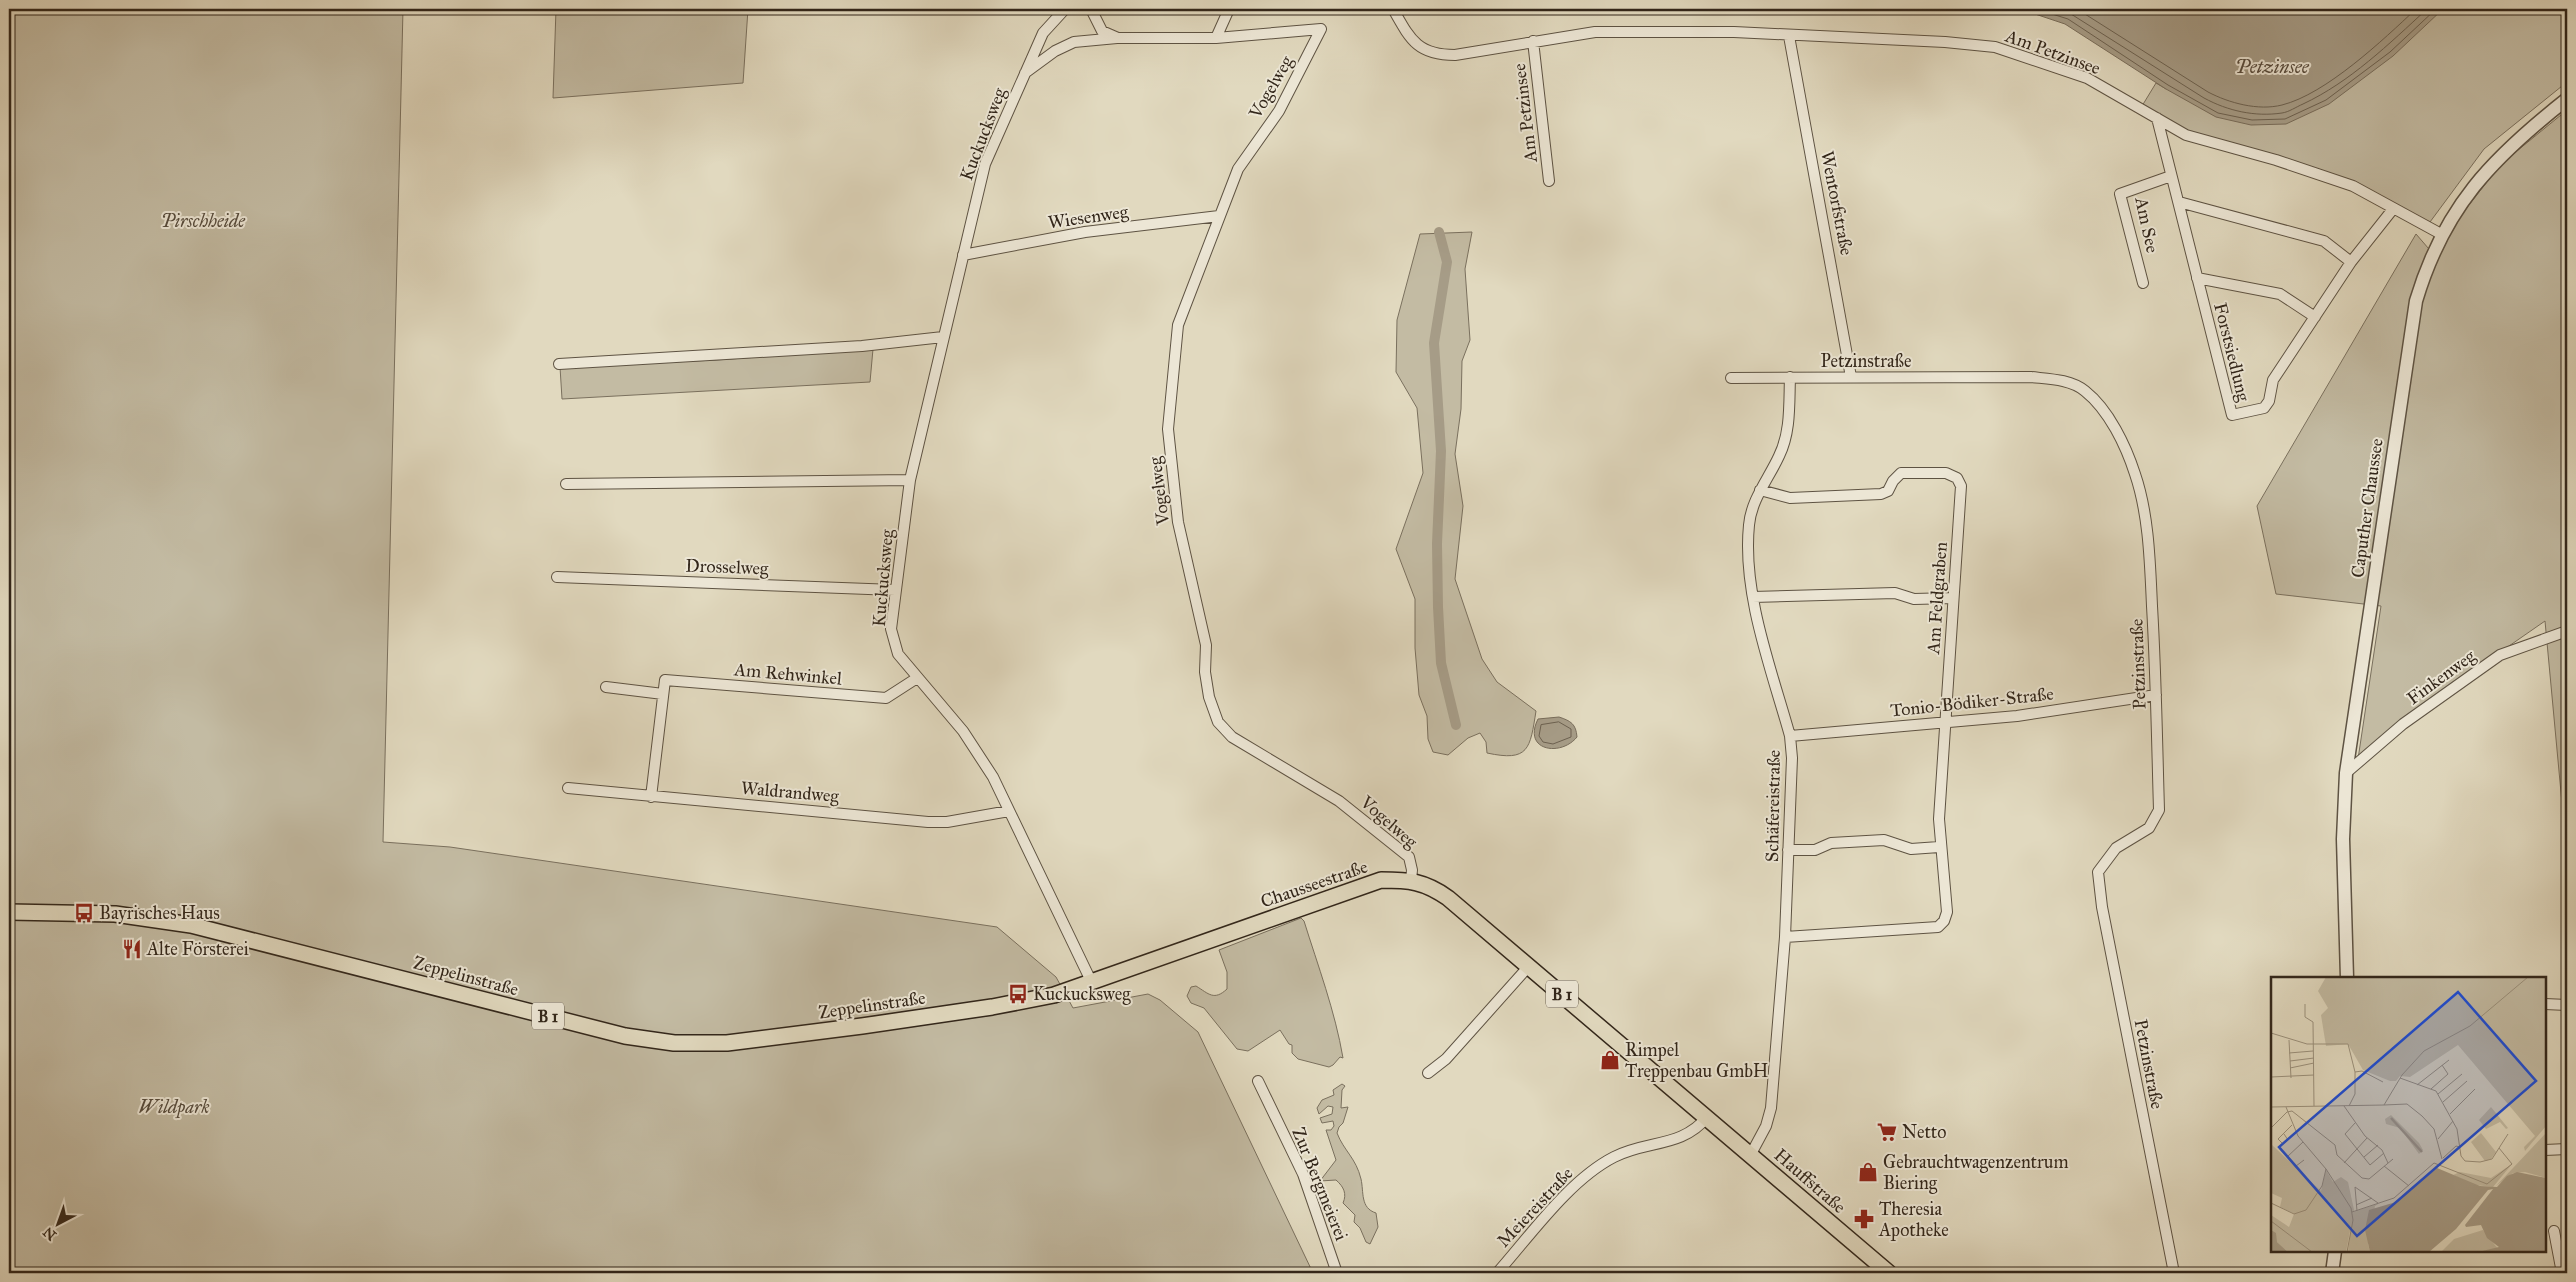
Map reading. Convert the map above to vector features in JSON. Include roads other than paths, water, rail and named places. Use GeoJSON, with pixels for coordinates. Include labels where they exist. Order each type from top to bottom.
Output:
{"type":"FeatureCollection","features":[{"type":"Feature","properties":{"kind":"main road","name":"Chausseestraße"},"geometry":{"type":"LineString","coordinates":[[1092,983],[1380,880],[1411,880],[1433,887],[1448,898],[1707,1117]]}},
{"type":"Feature","properties":{"kind":"main road","name":"Zeppelinstraße"},"geometry":{"type":"LineString","coordinates":[[9,912],[115,914],[191,925],[600,1030],[674,1043],[727,1043],[862,1026],[992,1007],[1054,995],[1092,983]]}},
{"type":"Feature","properties":{"kind":"main road","name":"Hauffstraße"},"geometry":{"type":"LineString","coordinates":[[1707,1117],[1889,1273]]}},
{"type":"Feature","properties":{"kind":"street","name":"Kuckucksweg"},"geometry":{"type":"LineString","coordinates":[[1065,9],[1043,33],[985,164],[910,480],[891,629],[898,654],[963,731],[993,776],[1092,983]]}},
{"type":"Feature","properties":{"kind":"street"},"geometry":{"type":"LineString","coordinates":[[1091,9],[1102,31],[1118,38]]}},
{"type":"Feature","properties":{"kind":"street"},"geometry":{"type":"LineString","coordinates":[[1024,74],[1055,50],[1074,42],[1118,38],[1216,38],[1229,9]]}},
{"type":"Feature","properties":{"kind":"street","name":"Am Petzinsee"},"geometry":{"type":"LineString","coordinates":[[1393,9],[1412,40],[1420,48],[1430,53],[1455,55],[1595,32],[1734,32],[1945,42],[1995,47],[2087,78],[2186,134],[2336,179],[2441,234]]}},
{"type":"Feature","properties":{"kind":"street","name":"Vogelweg"},"geometry":{"type":"LineString","coordinates":[[1216,38],[1321,28],[1279,112],[1238,168],[1178,325],[1168,429],[1178,522],[1206,645],[1205,672],[1209,697],[1218,722],[1232,737],[1339,801],[1409,857],[1412,870],[1411,880]]}},
{"type":"Feature","properties":{"kind":"street","name":"Wentorfstraße"},"geometry":{"type":"LineString","coordinates":[[1789,36],[1851,377]]}},
{"type":"Feature","properties":{"kind":"street","name":"Am Petzinsee"},"geometry":{"type":"LineString","coordinates":[[1532,41],[1549,181]]}},
{"type":"Feature","properties":{"kind":"street","name":"Caputher Chaussee"},"geometry":{"type":"LineString","coordinates":[[2347,977],[2343,839],[2346,773],[2409,338],[2425,271],[2441,234],[2468,193],[2492,163],[2532,126],[2567,99]]}},
{"type":"Feature","properties":{"kind":"street","name":"Forstsiedlung"},"geometry":{"type":"LineString","coordinates":[[2158,118],[2232,415],[2264,408],[2269,401],[2273,380],[2352,262],[2393,209]]}},
{"type":"Feature","properties":{"kind":"street","name":"Am See"},"geometry":{"type":"LineString","coordinates":[[2143,283],[2120,194],[2171,176]]}},
{"type":"Feature","properties":{"kind":"street"},"geometry":{"type":"LineString","coordinates":[[2179,202],[2324,241],[2352,262]]}},
{"type":"Feature","properties":{"kind":"street","name":"Wiesenweg"},"geometry":{"type":"LineString","coordinates":[[963,255],[1085,232],[1219,216]]}},
{"type":"Feature","properties":{"kind":"street","name":"Forstsiedlung"},"geometry":{"type":"LineString","coordinates":[[2197,278],[2280,294],[2315,317]]}},
{"type":"Feature","properties":{"kind":"street"},"geometry":{"type":"LineString","coordinates":[[559,364],[842,347],[943,337]]}},
{"type":"Feature","properties":{"kind":"street","name":"Schäfereistraße"},"geometry":{"type":"LineString","coordinates":[[1751,1154],[1766,1126],[1771,1108],[1785,937],[1792,758],[1790,736],[1753,597],[1748,556],[1749,523],[1760,490],[1780,455],[1788,425],[1790,377]]}},
{"type":"Feature","properties":{"kind":"street","name":"Petzinstraße"},"geometry":{"type":"LineString","coordinates":[[1731,378],[2030,377],[2065,381],[2084,390],[2102,410],[2121,441],[2136,475],[2143,508],[2150,569],[2159,810],[2150,828],[2116,848],[2098,872],[2106,926],[2174,1273]]}},
{"type":"Feature","properties":{"kind":"street","name":"Am Feldgraben"},"geometry":{"type":"LineString","coordinates":[[1760,490],[1790,498],[1881,494],[1888,491],[1893,481],[1901,473],[1946,473],[1957,478],[1961,486],[1944,723],[1939,847],[1947,912],[1944,921],[1938,927],[1785,937]]}},
{"type":"Feature","properties":{"kind":"street"},"geometry":{"type":"LineString","coordinates":[[566,484],[910,480]]}},
{"type":"Feature","properties":{"kind":"street","name":"Drosselweg"},"geometry":{"type":"LineString","coordinates":[[557,577],[895,590]]}},
{"type":"Feature","properties":{"kind":"street"},"geometry":{"type":"LineString","coordinates":[[1753,597],[1896,593],[1914,599],[1952,598]]}},
{"type":"Feature","properties":{"kind":"street","name":"Finkenweg"},"geometry":{"type":"LineString","coordinates":[[2346,773],[2403,724],[2500,655],[2567,631]]}},
{"type":"Feature","properties":{"kind":"street","name":"Am Rehwinkel"},"geometry":{"type":"LineString","coordinates":[[663,694],[665,680],[886,698],[917,678]]}},
{"type":"Feature","properties":{"kind":"street"},"geometry":{"type":"LineString","coordinates":[[606,688],[663,694],[651,797]]}},
{"type":"Feature","properties":{"kind":"street","name":"Tonio-Bödiker-Straße"},"geometry":{"type":"LineString","coordinates":[[1790,736],[2017,716],[2156,695]]}},
{"type":"Feature","properties":{"kind":"street","name":"Waldrandweg"},"geometry":{"type":"LineString","coordinates":[[568,788],[928,822],[947,822],[1009,811]]}},
{"type":"Feature","properties":{"kind":"street"},"geometry":{"type":"LineString","coordinates":[[1788,850],[1815,850],[1831,843],[1884,840],[1911,849],[1939,847]]}},
{"type":"Feature","properties":{"kind":"street"},"geometry":{"type":"LineString","coordinates":[[1428,1074],[1446,1059],[1529,966]]}},
{"type":"Feature","properties":{"kind":"street"},"geometry":{"type":"LineString","coordinates":[[2546,1004],[2567,1005]]}},
{"type":"Feature","properties":{"kind":"street","name":"Zur Bergmeierei"},"geometry":{"type":"LineString","coordinates":[[1258,1082],[1303,1174],[1337,1273]]}},
{"type":"Feature","properties":{"kind":"street","name":"Meiereistraße"},"geometry":{"type":"LineString","coordinates":[[1497,1273],[1581,1179],[1614,1156],[1688,1135],[1707,1117]]}},
{"type":"Feature","properties":{"kind":"street"},"geometry":{"type":"LineString","coordinates":[[2546,1150],[2567,1149]]}},
{"type":"Feature","properties":{"kind":"street"},"geometry":{"type":"LineString","coordinates":[[2554,1230],[2559,1273]]}},
{"type":"Feature","properties":{"kind":"street"},"geometry":{"type":"LineString","coordinates":[[2332,1273],[2336,1252]]}},
{"type":"Feature","properties":{"kind":"water","name":"Petzinsee"},"geometry":{"type":"Polygon","coordinates":[[[2020,9],[2443,9],[2393,56],[2329,104],[2286,124],[2251,125],[2216,117],[2166,89],[2065,24],[2020,9]]]}},
{"type":"Feature","properties":{"kind":"water"},"geometry":{"type":"Polygon","coordinates":[[[1559,717],[1572,724],[1577,737],[1562,747],[1545,748],[1535,738],[1534,730],[1538,719],[1559,717]]]}},
{"type":"Feature","properties":{"kind":"waterway"},"geometry":{"type":"LineString","coordinates":[[1439,232],[1447,262],[1434,343],[1441,451],[1437,544],[1438,607],[1441,663],[1456,725]]}},
{"type":"Feature","properties":{"kind":"place","name":"Bayrisches Haus"},"geometry":{"type":"Point","coordinates":[84,913]}},
{"type":"Feature","properties":{"kind":"place","name":"Alte Försterei"},"geometry":{"type":"Point","coordinates":[132,949]}},
{"type":"Feature","properties":{"kind":"place","name":"Kuckucksweg"},"geometry":{"type":"Point","coordinates":[1018,994]}},
{"type":"Feature","properties":{"kind":"place","name":"Rimpel Treppenbau GmbH"},"geometry":{"type":"Point","coordinates":[1610,1060]}},
{"type":"Feature","properties":{"kind":"place","name":"Netto"},"geometry":{"type":"Point","coordinates":[1887,1132]}},
{"type":"Feature","properties":{"kind":"place","name":"Gebrauchtwagenzentrum Biering"},"geometry":{"type":"Point","coordinates":[1868,1172]}},
{"type":"Feature","properties":{"kind":"place","name":"Theresia Apotheke"},"geometry":{"type":"Point","coordinates":[1864,1219]}},
{"type":"Feature","properties":{"kind":"park label","name":"Pirschheide"},"geometry":{"type":"Point","coordinates":[203,221]}},
{"type":"Feature","properties":{"kind":"park label","name":"Wildpark"},"geometry":{"type":"Point","coordinates":[174,1107]}}]}
